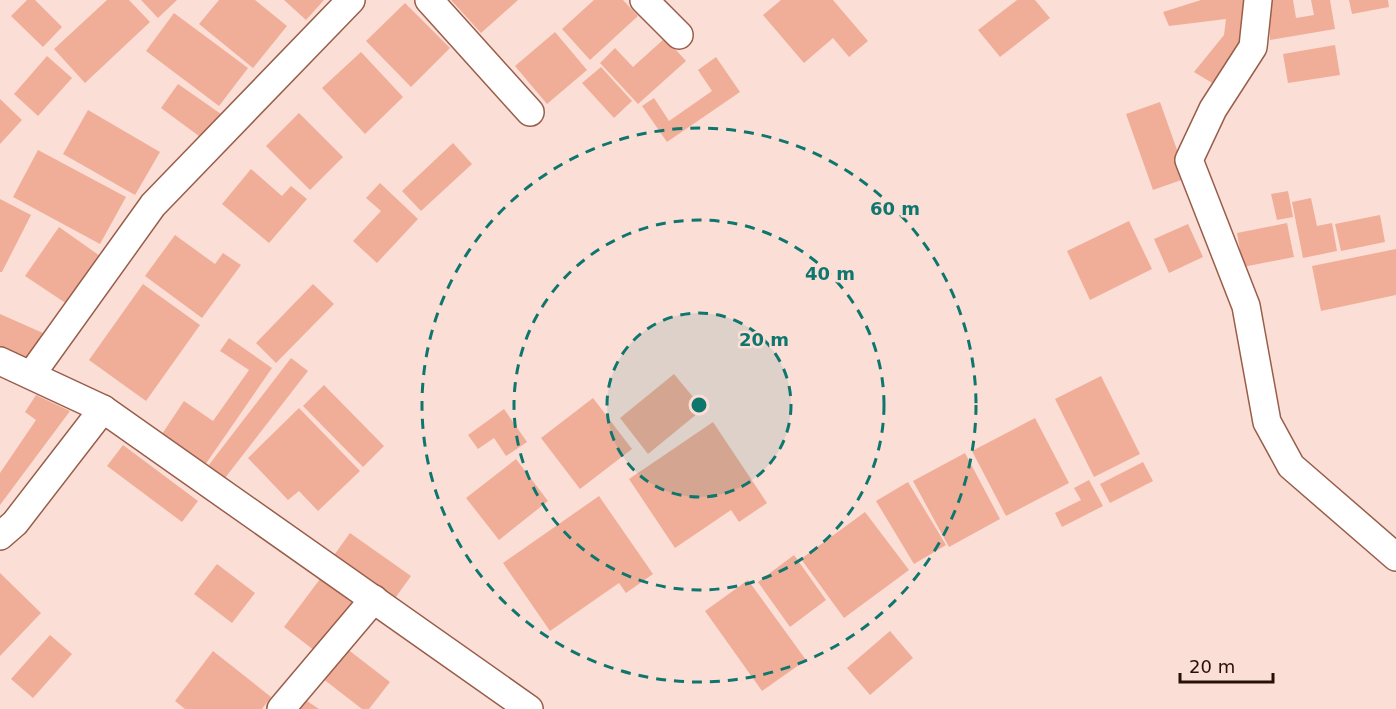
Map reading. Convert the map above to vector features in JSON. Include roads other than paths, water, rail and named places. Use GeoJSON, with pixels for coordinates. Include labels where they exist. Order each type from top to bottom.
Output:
{"type":"FeatureCollection","features":[{"type":"Feature","properties":{"kind":"street"},"geometry":{"type":"LineString","coordinates":[[31,375],[153,205],[351,0]]}},
{"type":"Feature","properties":{"kind":"street"},"geometry":{"type":"LineString","coordinates":[[429,0],[530,112]]}},
{"type":"Feature","properties":{"kind":"street"},"geometry":{"type":"LineString","coordinates":[[644,0],[679,35]]}},
{"type":"Feature","properties":{"kind":"street"},"geometry":{"type":"LineString","coordinates":[[1258,0],[1253,47],[1213,109],[1188,160],[1246,306],[1267,422],[1291,466],[1396,557]]}},
{"type":"Feature","properties":{"kind":"street"},"geometry":{"type":"LineString","coordinates":[[0,361],[103,409],[529,709]]}},
{"type":"Feature","properties":{"kind":"street"},"geometry":{"type":"LineString","coordinates":[[0,536],[15,523],[103,409]]}},
{"type":"Feature","properties":{"kind":"street"},"geometry":{"type":"LineString","coordinates":[[282,709],[374,600]]}}]}
